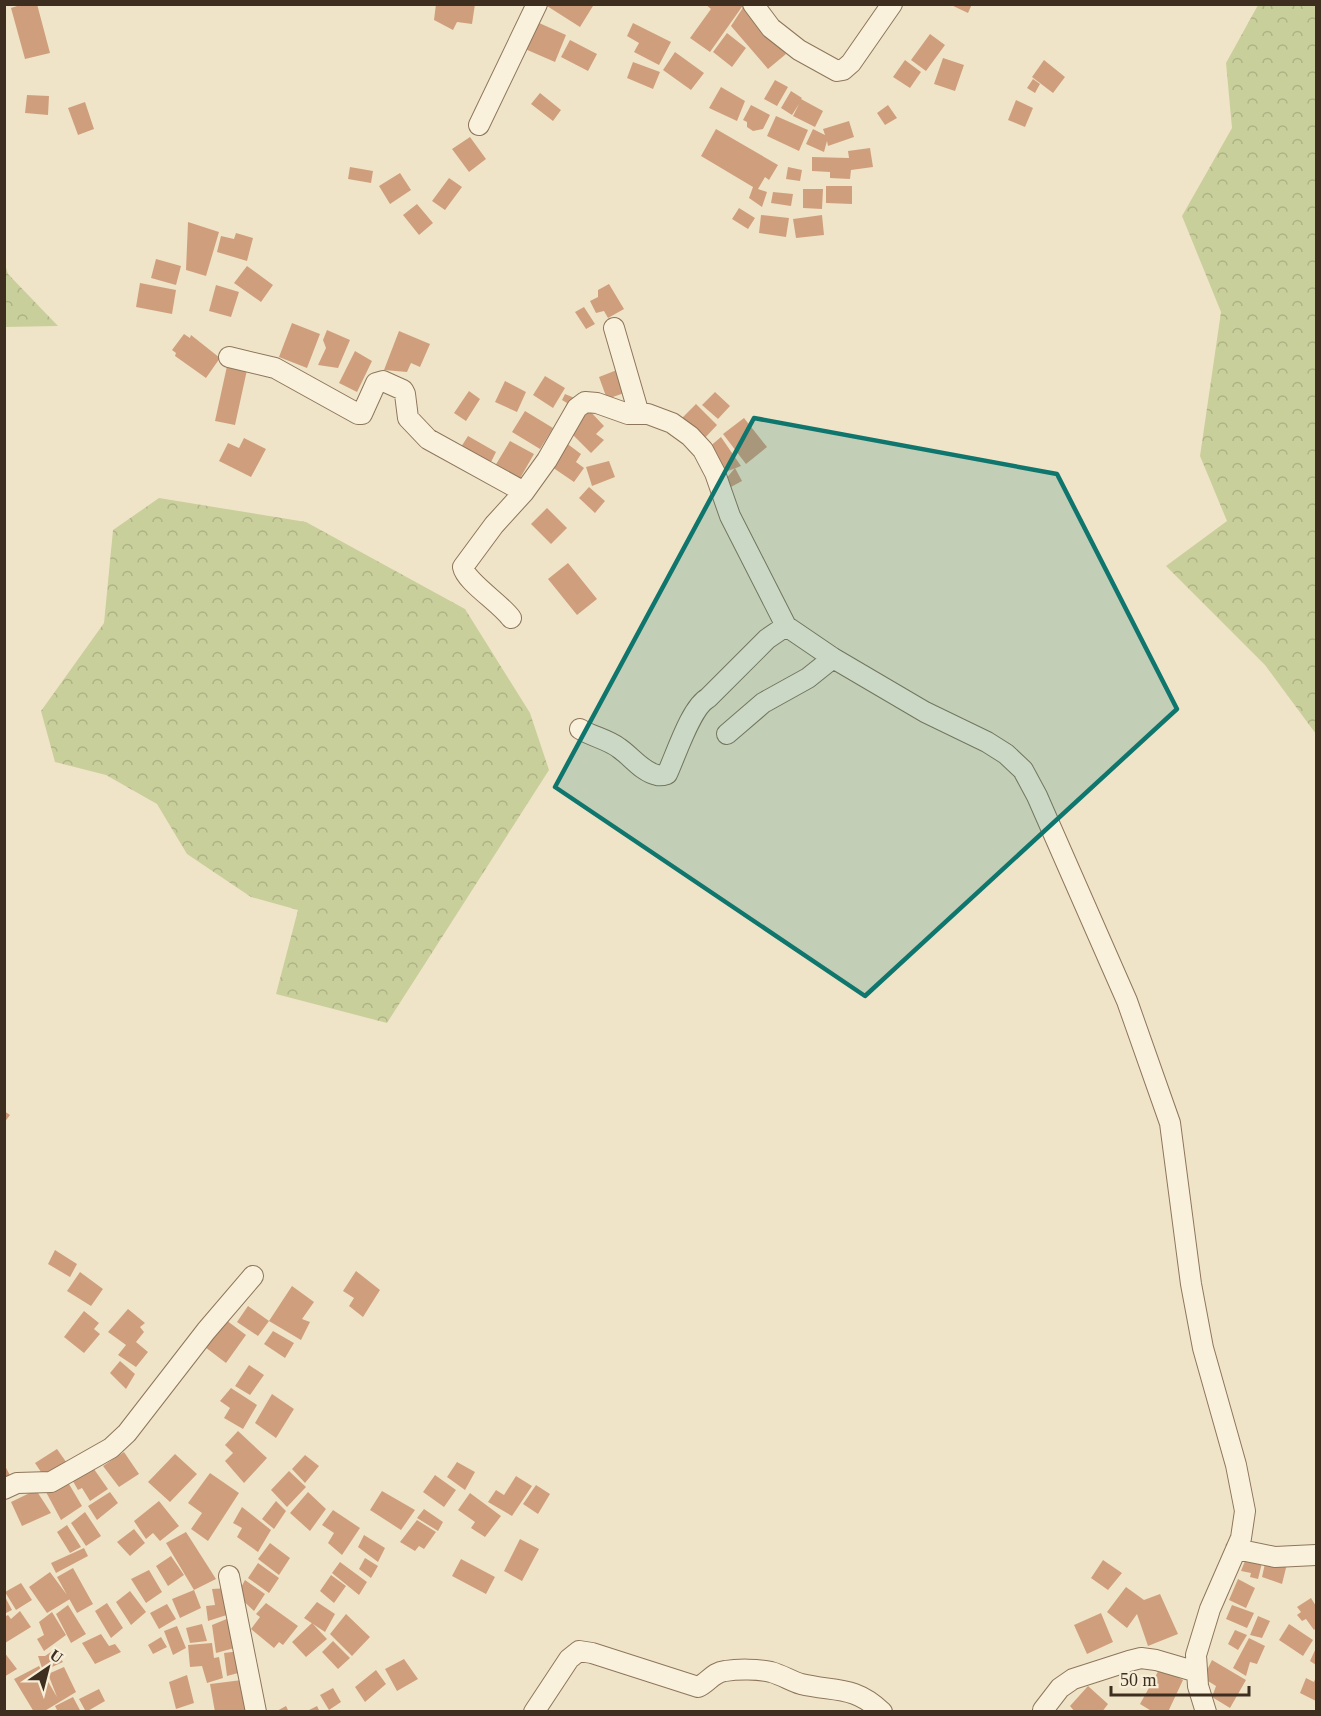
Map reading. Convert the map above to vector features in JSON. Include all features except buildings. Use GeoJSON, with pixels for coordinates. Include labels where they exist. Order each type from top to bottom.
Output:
{"type":"FeatureCollection","features":[{"type":"Feature","properties":{"kind":"street"},"geometry":{"type":"LineString","coordinates":[[479,125],[537,4]]}},
{"type":"Feature","properties":{"kind":"street"},"geometry":{"type":"LineString","coordinates":[[753,4],[771,27],[799,50],[837,71],[843,70],[851,63],[892,4]]}},
{"type":"Feature","properties":{"kind":"street"},"geometry":{"type":"LineString","coordinates":[[614,328],[639,414]]}},
{"type":"Feature","properties":{"kind":"street"},"geometry":{"type":"LineString","coordinates":[[229,357],[275,368],[358,414],[362,414],[366,409],[376,383],[383,381],[397,386],[405,394],[408,418],[428,439],[524,492]]}},
{"type":"Feature","properties":{"kind":"street"},"geometry":{"type":"LineString","coordinates":[[511,618],[464,574],[463,567],[547,460],[577,408],[585,402],[597,403],[628,414],[648,414],[672,423],[690,436],[703,450],[716,473],[730,516],[786,626],[833,658],[925,712],[987,742],[1006,754],[1023,770],[1060,847],[1127,1001],[1170,1123],[1191,1284],[1203,1348],[1236,1465],[1245,1511],[1241,1538],[1210,1609],[1196,1655],[1198,1686],[1206,1712]]}},
{"type":"Feature","properties":{"kind":"street"},"geometry":{"type":"LineString","coordinates":[[580,729],[619,748],[658,776],[664,775],[695,713],[704,700],[767,639],[786,626]]}},
{"type":"Feature","properties":{"kind":"street"},"geometry":{"type":"LineString","coordinates":[[728,734],[763,703],[808,678],[833,658]]}},
{"type":"Feature","properties":{"kind":"street"},"geometry":{"type":"LineString","coordinates":[[4,1489],[17,1483],[51,1482],[111,1448],[127,1432],[206,1331],[253,1276]]}},
{"type":"Feature","properties":{"kind":"street"},"geometry":{"type":"LineString","coordinates":[[1236,1549],[1275,1557],[1317,1555]]}},
{"type":"Feature","properties":{"kind":"street"},"geometry":{"type":"LineString","coordinates":[[229,1576],[256,1712]]}},
{"type":"Feature","properties":{"kind":"street"},"geometry":{"type":"LineString","coordinates":[[534,1712],[569,1659],[579,1651],[592,1653],[698,1687],[704,1685],[715,1674],[724,1671],[770,1672],[799,1683],[844,1689],[867,1700],[882,1712]]}},
{"type":"Feature","properties":{"kind":"street"},"geometry":{"type":"LineString","coordinates":[[1043,1710],[1060,1688],[1073,1679],[1141,1658],[1197,1672]]}},
{"type":"Feature","properties":{"kind":"highlighted area"},"geometry":{"type":"Polygon","coordinates":[[[754,418],[1057,474],[1177,709],[865,996],[555,787],[754,418]]]}},
{"type":"Feature","properties":{"kind":"green space"},"geometry":{"type":"Polygon","coordinates":[[[1258,5],[1316,5],[1316,734],[1265,665],[1166,566],[1227,521],[1200,456],[1221,312],[1182,216],[1232,128],[1226,63],[1258,5]]]}},
{"type":"Feature","properties":{"kind":"green space"},"geometry":{"type":"Polygon","coordinates":[[[4,261],[8,274],[58,326],[5,327],[4,261]]]}},
{"type":"Feature","properties":{"kind":"green space"},"geometry":{"type":"Polygon","coordinates":[[[159,498],[306,522],[465,609],[530,713],[549,770],[387,1023],[276,994],[298,910],[251,897],[187,854],[157,804],[106,775],[55,762],[41,711],[104,623],[113,530],[159,498]]]}}]}
